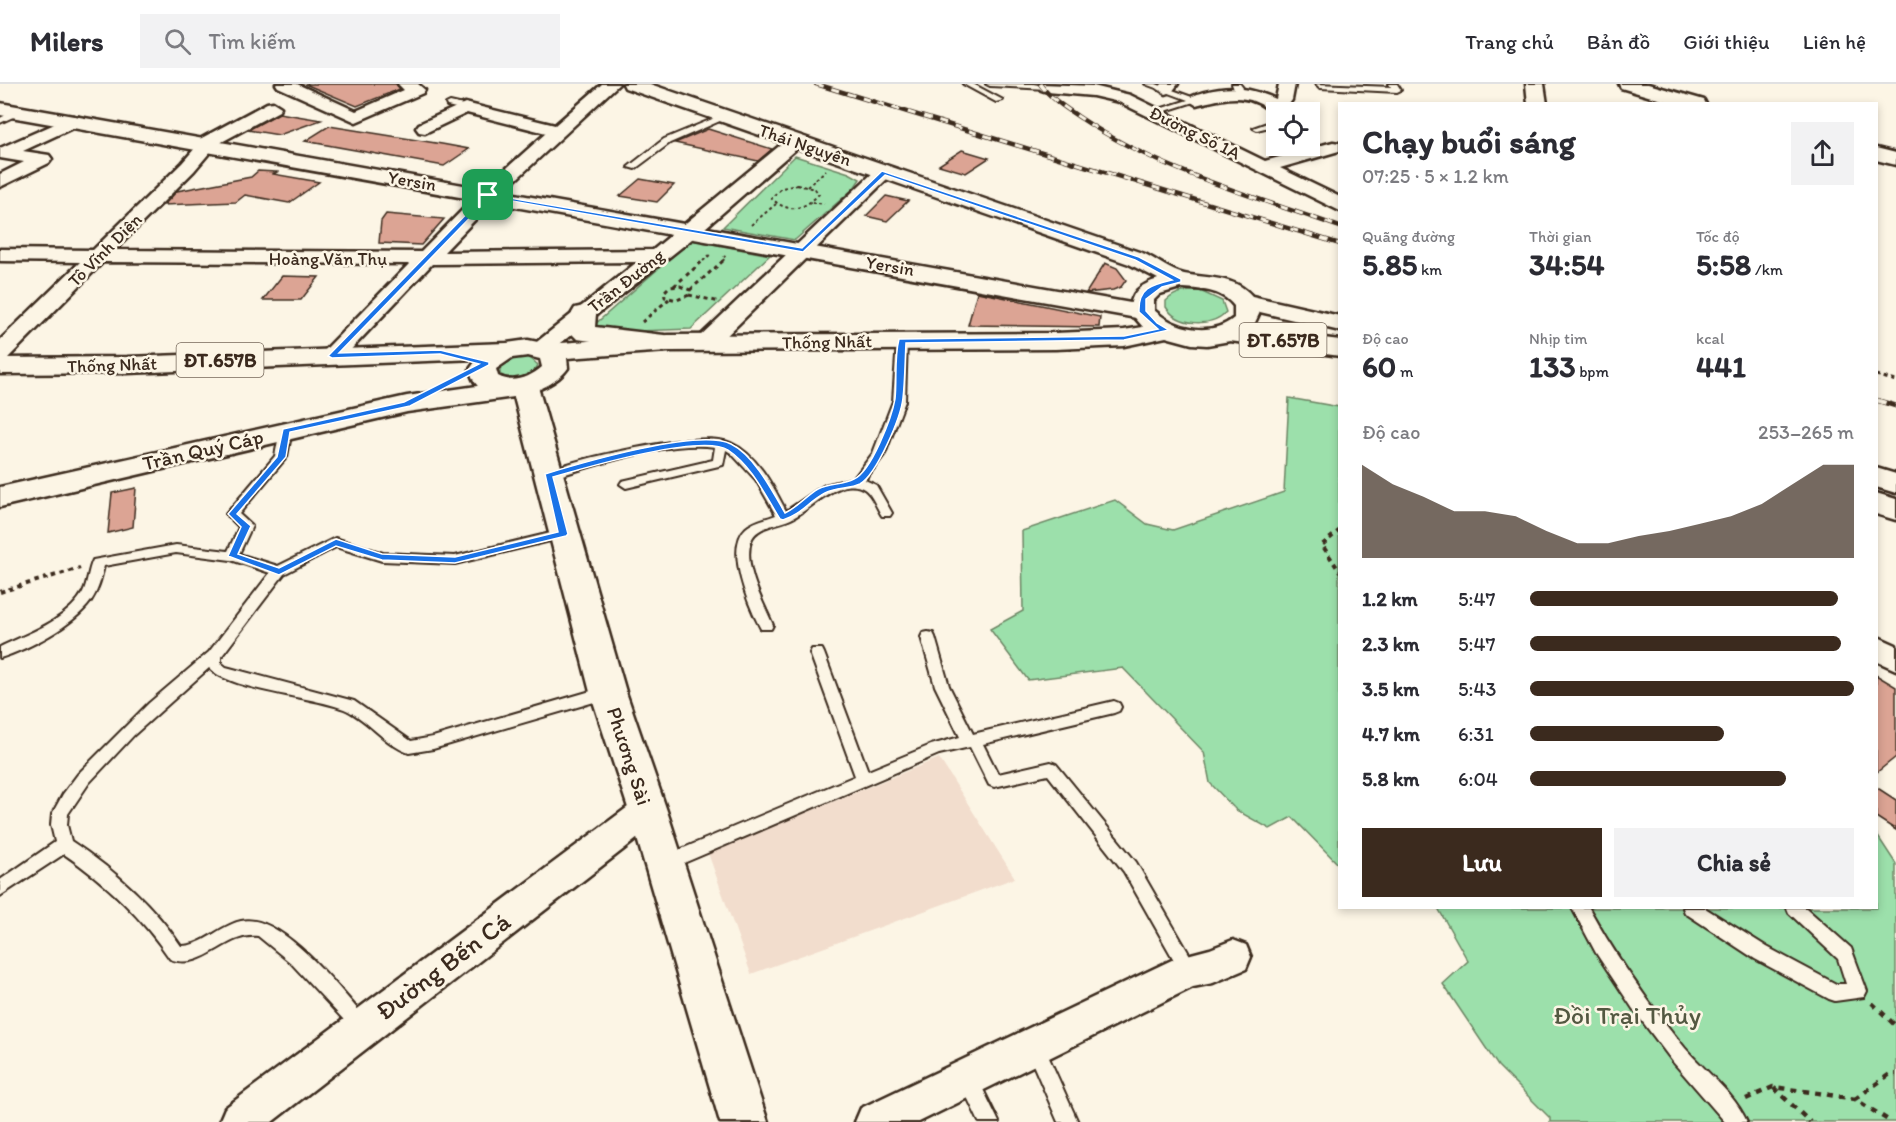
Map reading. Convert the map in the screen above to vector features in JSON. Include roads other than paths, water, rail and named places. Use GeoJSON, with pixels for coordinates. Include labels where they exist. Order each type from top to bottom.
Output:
{"type":"FeatureCollection","features":[{"type":"Feature","properties":{"kind":"street"},"geometry":{"type":"LineString","coordinates":[[284,84],[356,117],[417,90],[405,84]]}},
{"type":"Feature","properties":{"kind":"street"},"geometry":{"type":"LineString","coordinates":[[332,356],[488,195],[611,84]]}},
{"type":"Feature","properties":{"kind":"street","name":"Thái Nguyên"},"geometry":{"type":"LineString","coordinates":[[632,84],[1137,259],[1179,281]]}},
{"type":"Feature","properties":{"kind":"street"},"geometry":{"type":"LineString","coordinates":[[1283,102],[1287,84]]}},
{"type":"Feature","properties":{"kind":"street"},"geometry":{"type":"LineString","coordinates":[[1520,84],[1522,102]]}},
{"type":"Feature","properties":{"kind":"street"},"geometry":{"type":"LineString","coordinates":[[1535,84],[1538,102]]}},
{"type":"Feature","properties":{"kind":"street"},"geometry":{"type":"LineString","coordinates":[[1628,84],[1690,102]]}},
{"type":"Feature","properties":{"kind":"street","name":"Đường Số 1A"},"geometry":{"type":"LineString","coordinates":[[1046,86],[1111,94],[1156,113],[1338,204]]}},
{"type":"Feature","properties":{"kind":"street"},"geometry":{"type":"LineString","coordinates":[[1196,100],[1237,87],[1266,113]]}},
{"type":"Feature","properties":{"kind":"street"},"geometry":{"type":"LineString","coordinates":[[425,128],[458,106],[560,131]]}},
{"type":"Feature","properties":{"kind":"street","name":"Tô Vĩnh Diện"},"geometry":{"type":"LineString","coordinates":[[0,353],[206,144],[273,107]]}},
{"type":"Feature","properties":{"kind":"street","name":"Yersin"},"geometry":{"type":"LineString","coordinates":[[7,114],[73,121],[206,144],[1142,312]]}},
{"type":"Feature","properties":{"kind":"street"},"geometry":{"type":"LineString","coordinates":[[2,153],[73,121]]}},
{"type":"Feature","properties":{"kind":"street","name":"Trần Đường"},"geometry":{"type":"LineString","coordinates":[[543,350],[584,313],[690,231],[795,142]]}},
{"type":"Feature","properties":{"kind":"street"},"geometry":{"type":"LineString","coordinates":[[1320,143],[1336,147]]}},
{"type":"Feature","properties":{"kind":"street"},"geometry":{"type":"LineString","coordinates":[[1264,166],[1336,147]]}},
{"type":"Feature","properties":{"kind":"street"},"geometry":{"type":"LineString","coordinates":[[2,153],[43,159],[2,178]]}},
{"type":"Feature","properties":{"kind":"street"},"geometry":{"type":"LineString","coordinates":[[1878,154],[1896,159]]}},
{"type":"Feature","properties":{"kind":"street"},"geometry":{"type":"LineString","coordinates":[[706,343],[884,172]]}},
{"type":"Feature","properties":{"kind":"street","name":"Hoàng Văn Thụ"},"geometry":{"type":"LineString","coordinates":[[0,255],[426,259],[657,256]]}},
{"type":"Feature","properties":{"kind":"street","name":"ĐT.657B"},"geometry":{"type":"LineString","coordinates":[[1243,301],[1248,312],[1247,318],[1237,329],[1203,337],[1165,330],[1142,312],[1141,305],[1146,294],[1159,285],[1179,281],[1212,284],[1230,291],[1243,301],[1338,324]]}},
{"type":"Feature","properties":{"kind":"street"},"geometry":{"type":"LineString","coordinates":[[584,313],[582,331],[586,334],[668,343]]}},
{"type":"Feature","properties":{"kind":"street","name":"Thống Nhất"},"geometry":{"type":"LineString","coordinates":[[0,366],[75,366],[440,352],[496,357],[543,350],[668,343],[1124,338],[1165,330]]}},
{"type":"Feature","properties":{"kind":"street","name":"ĐT.657B"},"geometry":{"type":"LineString","coordinates":[[1227,333],[1338,348]]}},
{"type":"Feature","properties":{"kind":"street","name":"Thống Nhất"},"geometry":{"type":"LineString","coordinates":[[496,357],[482,375],[491,384],[506,388],[530,385],[668,343]]}},
{"type":"Feature","properties":{"kind":"street"},"geometry":{"type":"LineString","coordinates":[[530,385],[550,374],[555,368],[553,356],[543,350]]}},
{"type":"Feature","properties":{"kind":"street","name":"Trần Quý Cáp"},"geometry":{"type":"LineString","coordinates":[[407,404],[496,357]]}},
{"type":"Feature","properties":{"kind":"street","name":"Trần Quý Cáp"},"geometry":{"type":"LineString","coordinates":[[0,497],[407,404],[530,385]]}},
{"type":"Feature","properties":{"kind":"street","name":"Phương Sài"},"geometry":{"type":"LineString","coordinates":[[530,385],[548,476],[608,692],[648,811],[744,1122]]}},
{"type":"Feature","properties":{"kind":"street"},"geometry":{"type":"LineString","coordinates":[[1878,478],[1896,484]]}},
{"type":"Feature","properties":{"kind":"street"},"geometry":{"type":"LineString","coordinates":[[1878,504],[1896,510]]}},
{"type":"Feature","properties":{"kind":"street"},"geometry":{"type":"LineString","coordinates":[[1878,648],[1896,659]]}},
{"type":"Feature","properties":{"kind":"street","name":"Đường Bến Cá"},"geometry":{"type":"LineString","coordinates":[[239,1122],[648,811]]}},
{"type":"Feature","properties":{"kind":"street"},"geometry":{"type":"LineString","coordinates":[[875,1122],[1189,970],[1213,966],[1233,957]]}},
{"type":"Feature","properties":{"kind":"lane"},"geometry":{"type":"LineString","coordinates":[[966,84],[999,100]]}},
{"type":"Feature","properties":{"kind":"lane"},"geometry":{"type":"LineString","coordinates":[[990,84],[1046,86]]}},
{"type":"Feature","properties":{"kind":"lane"},"geometry":{"type":"LineString","coordinates":[[1149,84],[1168,87],[1196,100]]}},
{"type":"Feature","properties":{"kind":"lane"},"geometry":{"type":"LineString","coordinates":[[1320,84],[1320,86],[1391,90]]}},
{"type":"Feature","properties":{"kind":"lane"},"geometry":{"type":"LineString","coordinates":[[1156,113],[1196,100]]}},
{"type":"Feature","properties":{"kind":"lane"},"geometry":{"type":"LineString","coordinates":[[632,167],[667,141],[725,117]]}},
{"type":"Feature","properties":{"kind":"lane"},"geometry":{"type":"LineString","coordinates":[[857,482],[879,454],[899,401],[902,341]]}},
{"type":"Feature","properties":{"kind":"lane"},"geometry":{"type":"LineString","coordinates":[[232,556],[246,526],[232,514],[281,457],[286,430]]}},
{"type":"Feature","properties":{"kind":"lane"},"geometry":{"type":"LineString","coordinates":[[548,476],[618,455],[698,443],[728,446],[747,462],[775,501],[783,517]]}},
{"type":"Feature","properties":{"kind":"lane"},"geometry":{"type":"LineString","coordinates":[[626,484],[719,462],[721,445]]}},
{"type":"Feature","properties":{"kind":"lane"},"geometry":{"type":"LineString","coordinates":[[766,625],[747,581],[744,547],[746,537],[753,529],[801,509],[810,498],[835,485],[857,482],[872,488],[886,513]]}},
{"type":"Feature","properties":{"kind":"lane"},"geometry":{"type":"LineString","coordinates":[[362,1027],[299,959],[271,933],[260,928],[247,927],[233,931],[196,952],[184,955],[176,953],[125,890],[101,869],[64,845],[58,816],[65,800],[128,735],[192,673],[214,656],[279,571],[336,542],[382,557],[455,560],[563,534]]}},
{"type":"Feature","properties":{"kind":"lane"},"geometry":{"type":"LineString","coordinates":[[0,653],[51,627],[75,610],[86,598],[93,584],[98,563],[176,549],[232,556],[279,571]]}},
{"type":"Feature","properties":{"kind":"lane"},"geometry":{"type":"LineString","coordinates":[[928,637],[942,686],[994,781],[1051,768],[1130,867],[1189,970]]}},
{"type":"Feature","properties":{"kind":"lane"},"geometry":{"type":"LineString","coordinates":[[817,653],[864,780]]}},
{"type":"Feature","properties":{"kind":"lane"},"geometry":{"type":"LineString","coordinates":[[214,656],[214,665],[220,671],[349,705],[409,747],[433,743],[608,692]]}},
{"type":"Feature","properties":{"kind":"lane"},"geometry":{"type":"LineString","coordinates":[[664,863],[936,749],[1114,707]]}},
{"type":"Feature","properties":{"kind":"lane"},"geometry":{"type":"LineString","coordinates":[[0,889],[64,845]]}},
{"type":"Feature","properties":{"kind":"lane"},"geometry":{"type":"LineString","coordinates":[[1581,909],[1600,946],[1622,979],[1680,1055],[1737,1122]]}},
{"type":"Feature","properties":{"kind":"lane"},"geometry":{"type":"LineString","coordinates":[[1693,909],[1761,953],[1835,993],[1858,991],[1845,954],[1796,909]]}},
{"type":"Feature","properties":{"kind":"lane"},"geometry":{"type":"LineString","coordinates":[[1034,1044],[1068,1122]]}},
{"type":"Feature","properties":{"kind":"lane"},"geometry":{"type":"LineString","coordinates":[[966,1077],[989,1122]]}},
{"type":"Feature","properties":{"kind":"railway"},"geometry":{"type":"LineString","coordinates":[[816,84],[1338,243]]}},
{"type":"Feature","properties":{"kind":"railway"},"geometry":{"type":"LineString","coordinates":[[1040,84],[1054,99],[1071,111],[1143,153],[1208,181],[1338,226]]}},
{"type":"Feature","properties":{"kind":"railway"},"geometry":{"type":"LineString","coordinates":[[1878,401],[1896,406]]}},
{"type":"Feature","properties":{"kind":"park label","name":"Đồi Trại Thủy"},"geometry":{"type":"Point","coordinates":[1627,1015]}}]}
